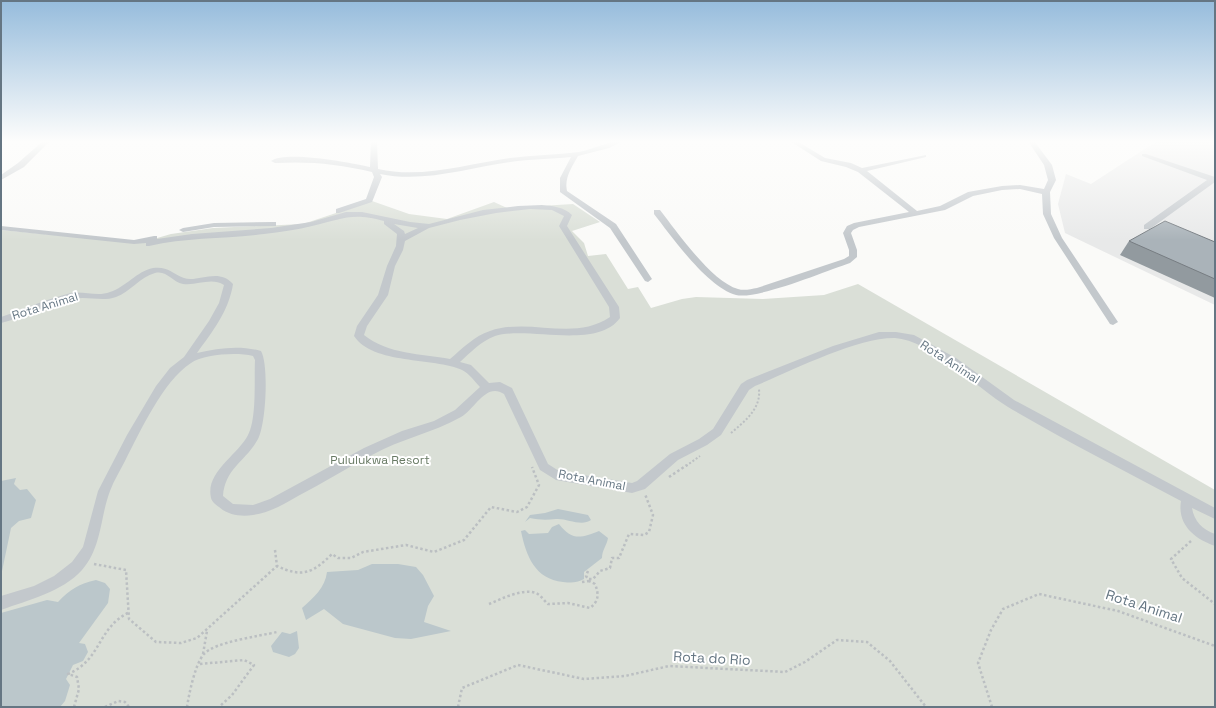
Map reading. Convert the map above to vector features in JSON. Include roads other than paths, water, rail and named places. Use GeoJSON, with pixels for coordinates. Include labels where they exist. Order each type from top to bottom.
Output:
{"type":"FeatureCollection","features":[{"type":"Feature","properties":{"kind":"street"},"geometry":{"type":"LineString","coordinates":[[377,174],[378,177],[377,182],[367,208],[375,217],[388,222],[398,229],[402,239],[400,251],[391,266],[386,287],[381,299],[360,328],[358,336],[365,343],[380,350],[452,363],[467,368],[487,387]]}},
{"type":"Feature","properties":{"kind":"street"},"geometry":{"type":"LineString","coordinates":[[565,174],[562,185],[564,192],[613,226],[648,280]]}},
{"type":"Feature","properties":{"kind":"street"},"geometry":{"type":"LineString","coordinates":[[866,174],[916,214]]}},
{"type":"Feature","properties":{"kind":"street"},"geometry":{"type":"LineString","coordinates":[[1050,174],[1052,180],[1046,192],[1047,214],[1058,238],[1097,300],[1113,322]]}},
{"type":"Feature","properties":{"kind":"street"},"geometry":{"type":"LineString","coordinates":[[1197,174],[1214,180]]}},
{"type":"Feature","properties":{"kind":"street"},"geometry":{"type":"LineString","coordinates":[[1147,227],[1214,180]]}},
{"type":"Feature","properties":{"kind":"street"},"geometry":{"type":"LineString","coordinates":[[657,212],[698,263],[728,288],[737,292],[748,293],[847,261],[853,257],[853,250],[847,233],[850,228],[942,208],[971,194],[1002,188],[1020,187],[1046,192]]}},
{"type":"Feature","properties":{"kind":"street"},"geometry":{"type":"LineString","coordinates":[[1,228],[140,242],[169,232],[214,225],[304,222],[369,200]]}},
{"type":"Feature","properties":{"kind":"street"},"geometry":{"type":"LineString","coordinates":[[402,239],[418,230],[473,214],[500,210],[548,207],[563,210],[568,215],[563,226],[614,307],[615,318],[609,324],[592,330],[559,332],[513,329],[492,334],[474,345],[452,363]]}},
{"type":"Feature","properties":{"kind":"street"},"geometry":{"type":"LineString","coordinates":[[149,244],[188,235],[237,234],[306,225],[336,216],[351,214],[364,214],[399,223],[431,226]]}},
{"type":"Feature","properties":{"kind":"street","name":"Rota Animal"},"geometry":{"type":"LineString","coordinates":[[1,320],[72,296],[82,294],[104,297],[114,295],[143,274],[152,271],[174,273],[183,281],[215,278],[224,280],[229,284],[229,291],[222,308],[188,360]]}},
{"type":"Feature","properties":{"kind":"street","name":"Rota Animal"},"geometry":{"type":"LineString","coordinates":[[1,604],[37,591],[53,583],[77,566],[89,549],[104,490],[131,438],[160,389],[174,371],[188,360],[200,355],[249,350],[257,354],[260,360],[256,424],[253,436],[227,465],[216,486],[217,498],[230,509],[253,510],[274,503],[368,451],[406,434],[438,424],[459,413],[487,387],[500,386],[508,391],[544,467],[556,475],[632,488],[641,485],[674,457],[703,442],[716,432],[723,425],[744,387],[837,348],[879,335],[896,335],[914,338],[931,346],[1010,403],[1215,514]]}},
{"type":"Feature","properties":{"kind":"street"},"geometry":{"type":"LineString","coordinates":[[1187,499],[1184,509],[1188,520],[1198,532],[1215,540]]}},
{"type":"Feature","properties":{"kind":"park label","name":"Pululukwa Resort"},"geometry":{"type":"Point","coordinates":[380,460]}}]}
